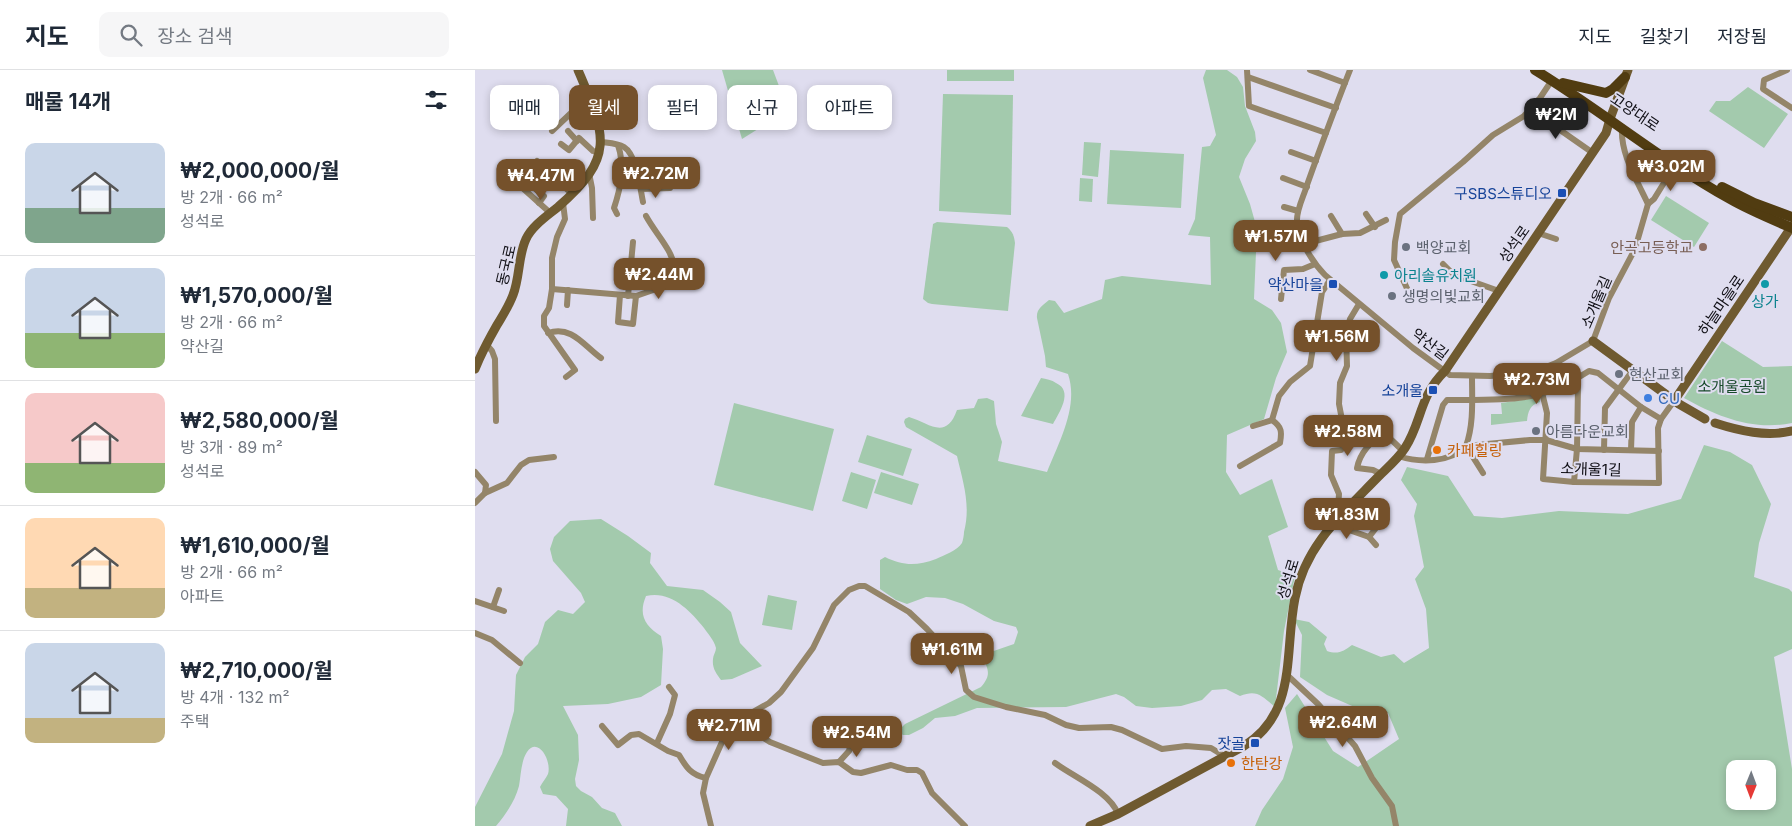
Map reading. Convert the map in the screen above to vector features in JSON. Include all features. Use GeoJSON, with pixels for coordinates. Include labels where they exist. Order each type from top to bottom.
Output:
{"type":"FeatureCollection","features":[{"type":"Feature","properties":{"kind":"main road","name":"고양대로"},"geometry":{"type":"LineString","coordinates":[[1537,70],[1723,188],[1792,225]]}},
{"type":"Feature","properties":{"kind":"main road"},"geometry":{"type":"LineString","coordinates":[[1557,82],[1606,93],[1613,89],[1626,74]]}},
{"type":"Feature","properties":{"kind":"main road","name":"고양대로"},"geometry":{"type":"LineString","coordinates":[[1611,116],[1621,127],[1675,165],[1730,200],[1792,225]]}},
{"type":"Feature","properties":{"kind":"street","name":"동국로"},"geometry":{"type":"LineString","coordinates":[[578,70],[584,85]]}},
{"type":"Feature","properties":{"kind":"street"},"geometry":{"type":"LineString","coordinates":[[1310,70],[1345,82]]}},
{"type":"Feature","properties":{"kind":"street","name":"약산길"},"geometry":{"type":"LineString","coordinates":[[1350,70],[1298,212],[1297,225],[1304,244],[1315,264],[1330,280],[1445,371]]}},
{"type":"Feature","properties":{"kind":"street"},"geometry":{"type":"LineString","coordinates":[[1787,70],[1764,80],[1763,89],[1792,108]]}},
{"type":"Feature","properties":{"kind":"street"},"geometry":{"type":"LineString","coordinates":[[1326,134],[1249,106],[1247,74],[1336,108]]}},
{"type":"Feature","properties":{"kind":"street","name":"성석로"},"geometry":{"type":"LineString","coordinates":[[1090,826],[1118,814],[1258,738],[1271,722],[1280,702],[1294,600],[1305,563],[1321,539],[1340,516],[1400,454],[1410,439],[1428,393],[1436,380],[1445,371],[1606,133],[1626,74]]}},
{"type":"Feature","properties":{"kind":"street"},"geometry":{"type":"LineString","coordinates":[[1409,295],[1394,260],[1400,214],[1493,135],[1524,116],[1557,82]]}},
{"type":"Feature","properties":{"kind":"street"},"geometry":{"type":"LineString","coordinates":[[1530,109],[1593,153]]}},
{"type":"Feature","properties":{"kind":"street"},"geometry":{"type":"LineString","coordinates":[[552,131],[569,115]]}},
{"type":"Feature","properties":{"kind":"street"},"geometry":{"type":"LineString","coordinates":[[1621,127],[1623,149],[1648,204],[1654,199],[1675,165]]}},
{"type":"Feature","properties":{"kind":"street","name":"동국로"},"geometry":{"type":"LineString","coordinates":[[475,369],[486,344],[514,293],[526,238],[545,214],[560,206],[572,194],[595,165],[601,142],[599,130]]}},
{"type":"Feature","properties":{"kind":"street"},"geometry":{"type":"LineString","coordinates":[[568,131],[577,140],[579,138],[593,151],[599,153]]}},
{"type":"Feature","properties":{"kind":"street"},"geometry":{"type":"LineString","coordinates":[[561,144],[569,150],[577,140]]}},
{"type":"Feature","properties":{"kind":"street"},"geometry":{"type":"LineString","coordinates":[[601,142],[618,145],[628,150],[637,172],[643,202]]}},
{"type":"Feature","properties":{"kind":"street"},"geometry":{"type":"LineString","coordinates":[[617,214],[613,208],[621,186],[622,155],[618,145]]}},
{"type":"Feature","properties":{"kind":"street"},"geometry":{"type":"LineString","coordinates":[[1291,152],[1316,161]]}},
{"type":"Feature","properties":{"kind":"street"},"geometry":{"type":"LineString","coordinates":[[537,161],[572,194]]}},
{"type":"Feature","properties":{"kind":"street"},"geometry":{"type":"LineString","coordinates":[[589,173],[592,188],[593,218]]}},
{"type":"Feature","properties":{"kind":"street"},"geometry":{"type":"LineString","coordinates":[[1283,178],[1307,187]]}},
{"type":"Feature","properties":{"kind":"street"},"geometry":{"type":"LineString","coordinates":[[520,185],[539,203],[545,214]]}},
{"type":"Feature","properties":{"kind":"street"},"geometry":{"type":"LineString","coordinates":[[641,189],[670,188]]}},
{"type":"Feature","properties":{"kind":"street","name":"소개울길"},"geometry":{"type":"LineString","coordinates":[[1445,371],[1451,375],[1472,376],[1537,372],[1571,355],[1593,341],[1609,298],[1635,249],[1648,204]]}},
{"type":"Feature","properties":{"kind":"street"},"geometry":{"type":"LineString","coordinates":[[560,206],[565,219],[557,237],[552,258],[552,289],[549,308],[544,316],[544,326],[575,370],[566,377]]}},
{"type":"Feature","properties":{"kind":"street"},"geometry":{"type":"LineString","coordinates":[[1284,207],[1298,212]]}},
{"type":"Feature","properties":{"kind":"street"},"geometry":{"type":"LineString","coordinates":[[1366,214],[1375,227]]}},
{"type":"Feature","properties":{"kind":"street"},"geometry":{"type":"LineString","coordinates":[[552,289],[636,296],[659,288],[676,270],[673,258],[666,244],[646,216]]}},
{"type":"Feature","properties":{"kind":"street"},"geometry":{"type":"LineString","coordinates":[[1331,216],[1341,234]]}},
{"type":"Feature","properties":{"kind":"street"},"geometry":{"type":"LineString","coordinates":[[1304,244],[1341,234],[1360,233],[1386,220]]}},
{"type":"Feature","properties":{"kind":"street","name":"하늘마을로"},"geometry":{"type":"LineString","coordinates":[[1674,401],[1792,225]]}},
{"type":"Feature","properties":{"kind":"street"},"geometry":{"type":"LineString","coordinates":[[1538,233],[1556,239]]}},
{"type":"Feature","properties":{"kind":"street"},"geometry":{"type":"LineString","coordinates":[[628,296],[633,242]]}},
{"type":"Feature","properties":{"kind":"street"},"geometry":{"type":"LineString","coordinates":[[1281,299],[1284,270],[1303,269],[1315,264]]}},
{"type":"Feature","properties":{"kind":"street"},"geometry":{"type":"LineString","coordinates":[[1443,264],[1454,275],[1499,291]]}},
{"type":"Feature","properties":{"kind":"street"},"geometry":{"type":"LineString","coordinates":[[1272,420],[1279,396],[1290,382],[1311,366],[1322,292],[1330,280]]}},
{"type":"Feature","properties":{"kind":"street"},"geometry":{"type":"LineString","coordinates":[[567,305],[568,290]]}},
{"type":"Feature","properties":{"kind":"street"},"geometry":{"type":"LineString","coordinates":[[620,295],[618,322],[633,324],[636,296]]}},
{"type":"Feature","properties":{"kind":"street"},"geometry":{"type":"LineString","coordinates":[[1343,425],[1339,404],[1340,383],[1347,366],[1346,333],[1350,319],[1359,304]]}},
{"type":"Feature","properties":{"kind":"street"},"geometry":{"type":"LineString","coordinates":[[548,333],[555,331],[569,332],[601,358]]}},
{"type":"Feature","properties":{"kind":"street"},"geometry":{"type":"LineString","coordinates":[[1593,341],[1674,401],[1705,419]]}},
{"type":"Feature","properties":{"kind":"street"},"geometry":{"type":"LineString","coordinates":[[486,344],[492,351],[495,359],[496,421]]}},
{"type":"Feature","properties":{"kind":"street"},"geometry":{"type":"LineString","coordinates":[[1604,450],[1605,408],[1633,370]]}},
{"type":"Feature","properties":{"kind":"street"},"geometry":{"type":"LineString","coordinates":[[1427,459],[1443,405],[1447,400],[1512,398],[1543,394],[1576,380],[1589,371],[1593,371],[1641,407],[1661,419],[1674,401]]}},
{"type":"Feature","properties":{"kind":"street","name":"소개울1길"},"geometry":{"type":"LineString","coordinates":[[1537,372],[1547,413],[1543,479],[1574,482],[1659,483],[1658,428],[1661,419]]}},
{"type":"Feature","properties":{"kind":"street"},"geometry":{"type":"LineString","coordinates":[[1373,422],[1400,454],[1427,459],[1453,457],[1466,446],[1470,436],[1472,376]]}},
{"type":"Feature","properties":{"kind":"street"},"geometry":{"type":"LineString","coordinates":[[1574,482],[1577,450],[1578,386],[1576,380]]}},
{"type":"Feature","properties":{"kind":"street"},"geometry":{"type":"LineString","coordinates":[[1631,450],[1632,422],[1641,407]]}},
{"type":"Feature","properties":{"kind":"street"},"geometry":{"type":"LineString","coordinates":[[1253,426],[1272,420]]}},
{"type":"Feature","properties":{"kind":"street"},"geometry":{"type":"LineString","coordinates":[[1241,466],[1280,443],[1282,434],[1279,425],[1272,420]]}},
{"type":"Feature","properties":{"kind":"street"},"geometry":{"type":"LineString","coordinates":[[1715,423],[1754,433],[1792,431]]}},
{"type":"Feature","properties":{"kind":"street"},"geometry":{"type":"LineString","coordinates":[[1381,474],[1373,470],[1357,468],[1359,457],[1377,437],[1385,434]]}},
{"type":"Feature","properties":{"kind":"street"},"geometry":{"type":"LineString","coordinates":[[1466,446],[1512,440],[1546,440],[1577,450],[1659,451]]}},
{"type":"Feature","properties":{"kind":"street"},"geometry":{"type":"LineString","coordinates":[[1466,446],[1483,474]]}},
{"type":"Feature","properties":{"kind":"street"},"geometry":{"type":"LineString","coordinates":[[1341,450],[1332,450],[1331,476],[1339,494],[1338,509],[1340,516],[1349,530],[1369,537],[1376,545]]}},
{"type":"Feature","properties":{"kind":"street"},"geometry":{"type":"LineString","coordinates":[[475,503],[485,493],[507,483],[521,465],[529,460],[554,457]]}},
{"type":"Feature","properties":{"kind":"street"},"geometry":{"type":"LineString","coordinates":[[475,472],[486,485],[485,493]]}},
{"type":"Feature","properties":{"kind":"street"},"geometry":{"type":"LineString","coordinates":[[1369,537],[1376,528]]}},
{"type":"Feature","properties":{"kind":"street"},"geometry":{"type":"LineString","coordinates":[[711,826],[703,793],[706,778],[726,732],[744,717],[769,703],[781,692],[813,648],[834,605],[849,590],[859,586],[865,586],[909,612],[927,629],[961,666],[966,690],[974,697],[1005,707],[1045,715],[1066,725],[1079,728],[1102,726],[1116,728],[1163,749],[1187,746],[1211,748],[1224,756]]}},
{"type":"Feature","properties":{"kind":"street"},"geometry":{"type":"LineString","coordinates":[[493,607],[499,590]]}},
{"type":"Feature","properties":{"kind":"street"},"geometry":{"type":"LineString","coordinates":[[475,601],[504,610]]}},
{"type":"Feature","properties":{"kind":"street"},"geometry":{"type":"LineString","coordinates":[[475,633],[492,640],[520,662]]}},
{"type":"Feature","properties":{"kind":"street"},"geometry":{"type":"LineString","coordinates":[[1285,674],[1318,704],[1355,746],[1372,778],[1392,806],[1397,826]]}},
{"type":"Feature","properties":{"kind":"street"},"geometry":{"type":"LineString","coordinates":[[657,743],[670,714],[675,695],[669,687]]}},
{"type":"Feature","properties":{"kind":"street"},"geometry":{"type":"LineString","coordinates":[[744,717],[759,735],[769,742],[823,763],[839,762],[853,772],[861,773],[891,765],[907,770],[917,770],[922,773],[932,793],[965,826]]}},
{"type":"Feature","properties":{"kind":"street"},"geometry":{"type":"LineString","coordinates":[[602,726],[618,745],[631,735],[639,734],[668,751],[679,755],[689,770],[698,776],[706,778]]}},
{"type":"Feature","properties":{"kind":"street"},"geometry":{"type":"LineString","coordinates":[[839,762],[849,751],[851,742]]}},
{"type":"Feature","properties":{"kind":"street"},"geometry":{"type":"LineString","coordinates":[[1055,763],[1097,791],[1114,805],[1118,814]]}},
{"type":"Feature","properties":{"kind":"green space"},"geometry":{"type":"Polygon","coordinates":[[[722,70],[773,70],[779,85],[727,85],[727,87],[722,70]]]}},
{"type":"Feature","properties":{"kind":"green space"},"geometry":{"type":"Polygon","coordinates":[[[947,70],[1014,70],[1014,81],[947,81],[947,70]]]}},
{"type":"Feature","properties":{"kind":"green space"},"geometry":{"type":"Polygon","coordinates":[[[1206,70],[1227,70],[1237,77],[1243,87],[1245,106],[1255,132],[1256,141],[1245,159],[1239,177],[1250,204],[1257,229],[1254,299],[1272,310],[1281,323],[1287,352],[1276,378],[1264,419],[1227,435],[1226,472],[1240,495],[1272,479],[1288,527],[1268,536],[1278,570],[1295,576],[1284,631],[1275,707],[1259,695],[1251,693],[1240,696],[1226,689],[1212,690],[1202,700],[1181,706],[1152,708],[1136,706],[1124,697],[1116,694],[1066,707],[977,708],[955,716],[935,718],[923,728],[909,735],[903,735],[900,733],[900,729],[905,724],[981,687],[988,675],[982,655],[1014,644],[1018,632],[1016,627],[994,621],[963,604],[945,598],[926,597],[907,604],[896,600],[880,589],[880,560],[885,557],[910,564],[923,563],[950,553],[962,543],[966,522],[967,512],[964,484],[957,456],[906,427],[905,419],[909,417],[930,426],[942,427],[948,425],[957,410],[974,408],[978,399],[987,398],[994,401],[996,424],[1002,442],[998,461],[1047,472],[1066,424],[1071,399],[1071,386],[1068,374],[1046,367],[1037,318],[1040,308],[1049,300],[1055,301],[1064,313],[1102,299],[1105,280],[1122,276],[1211,285],[1210,237],[1188,235],[1195,219],[1202,147],[1210,146],[1216,135],[1203,78],[1206,70]]]}},
{"type":"Feature","properties":{"kind":"green space"},"geometry":{"type":"Polygon","coordinates":[[[1748,87],[1788,114],[1764,148],[1709,111],[1716,101],[1730,101],[1748,87]]]}},
{"type":"Feature","properties":{"kind":"green space"},"geometry":{"type":"Polygon","coordinates":[[[943,94],[1013,95],[1011,215],[939,211],[943,94]]]}},
{"type":"Feature","properties":{"kind":"green space"},"geometry":{"type":"Polygon","coordinates":[[[739,130],[756,130],[742,139],[739,130]]]}},
{"type":"Feature","properties":{"kind":"green space"},"geometry":{"type":"Polygon","coordinates":[[[1084,142],[1101,143],[1098,177],[1082,175],[1084,142]]]}},
{"type":"Feature","properties":{"kind":"green space"},"geometry":{"type":"Polygon","coordinates":[[[1110,150],[1184,154],[1181,208],[1107,204],[1110,150]]]}},
{"type":"Feature","properties":{"kind":"green space"},"geometry":{"type":"Polygon","coordinates":[[[1080,178],[1093,179],[1092,202],[1079,201],[1080,178]]]}},
{"type":"Feature","properties":{"kind":"green space"},"geometry":{"type":"Polygon","coordinates":[[[1666,196],[1709,223],[1694,247],[1651,220],[1666,196]]]}},
{"type":"Feature","properties":{"kind":"green space"},"geometry":{"type":"Polygon","coordinates":[[[937,222],[1007,227],[1011,231],[1015,243],[1008,311],[932,304],[923,299],[933,224],[937,222]]]}},
{"type":"Feature","properties":{"kind":"green space","name":"소개울공원"},"geometry":{"type":"Polygon","coordinates":[[[1722,341],[1763,367],[1792,366],[1792,423],[1763,425],[1736,421],[1684,398],[1722,341]]]}},
{"type":"Feature","properties":{"kind":"green space"},"geometry":{"type":"Polygon","coordinates":[[[1041,378],[1054,382],[1064,391],[1065,397],[1053,424],[1021,416],[1041,378]]]}},
{"type":"Feature","properties":{"kind":"green space"},"geometry":{"type":"Polygon","coordinates":[[[1540,397],[1540,402],[1530,409],[1527,421],[1491,425],[1491,414],[1502,414],[1501,403],[1540,397]]]}},
{"type":"Feature","properties":{"kind":"green space"},"geometry":{"type":"Polygon","coordinates":[[[734,403],[834,429],[813,511],[714,485],[734,403]]]}},
{"type":"Feature","properties":{"kind":"green space"},"geometry":{"type":"Polygon","coordinates":[[[867,435],[912,449],[903,476],[858,462],[867,435]]]}},
{"type":"Feature","properties":{"kind":"green space"},"geometry":{"type":"Polygon","coordinates":[[[1704,445],[1730,452],[1752,465],[1771,504],[1759,543],[1754,577],[1789,589],[1792,592],[1792,649],[1774,657],[1792,769],[1792,826],[1255,826],[1262,810],[1283,779],[1293,747],[1285,708],[1297,694],[1333,751],[1358,767],[1399,739],[1388,713],[1366,712],[1327,695],[1300,677],[1302,635],[1294,619],[1309,622],[1327,637],[1324,644],[1327,651],[1334,653],[1341,652],[1352,645],[1381,657],[1394,654],[1404,663],[1429,648],[1426,609],[1415,579],[1424,567],[1414,516],[1417,504],[1401,480],[1407,467],[1448,476],[1474,516],[1502,518],[1559,511],[1628,514],[1681,499],[1704,445]]]}},
{"type":"Feature","properties":{"kind":"green space"},"geometry":{"type":"Polygon","coordinates":[[[851,472],[876,480],[867,509],[842,501],[851,472]]]}},
{"type":"Feature","properties":{"kind":"green space"},"geometry":{"type":"Polygon","coordinates":[[[881,472],[919,484],[912,505],[874,493],[881,472]]]}},
{"type":"Feature","properties":{"kind":"green space"},"geometry":{"type":"Polygon","coordinates":[[[601,519],[651,553],[650,563],[667,586],[703,590],[731,612],[740,643],[762,666],[732,679],[721,680],[713,665],[715,645],[698,621],[686,608],[671,599],[655,595],[646,596],[643,614],[647,624],[661,636],[663,649],[661,685],[641,697],[608,704],[563,706],[578,735],[579,760],[575,779],[576,786],[592,797],[602,808],[615,813],[622,826],[566,826],[568,809],[556,796],[543,794],[540,787],[549,769],[543,752],[535,747],[531,748],[525,756],[517,792],[510,807],[500,821],[496,826],[475,826],[475,807],[502,754],[514,711],[516,675],[525,657],[538,644],[545,622],[558,610],[573,614],[585,602],[581,593],[553,561],[550,549],[554,537],[570,521],[601,519]]]}},
{"type":"Feature","properties":{"kind":"green space"},"geometry":{"type":"Polygon","coordinates":[[[768,595],[797,601],[792,630],[762,625],[768,595]]]}},
{"type":"Feature","properties":{"kind":"place","name":"구SBS스튜디오"},"geometry":{"type":"Point","coordinates":[1562,193]}},
{"type":"Feature","properties":{"kind":"place","name":"백양교회"},"geometry":{"type":"Point","coordinates":[1406,247]}},
{"type":"Feature","properties":{"kind":"place","name":"안곡고등학교"},"geometry":{"type":"Point","coordinates":[1703,247]}},
{"type":"Feature","properties":{"kind":"place","name":"아리솔유치원"},"geometry":{"type":"Point","coordinates":[1384,275]}},
{"type":"Feature","properties":{"kind":"place","name":"약산마을"},"geometry":{"type":"Point","coordinates":[1333,284]}},
{"type":"Feature","properties":{"kind":"place","name":"상가"},"geometry":{"type":"Point","coordinates":[1765,284]}},
{"type":"Feature","properties":{"kind":"place","name":"생명의빛교회"},"geometry":{"type":"Point","coordinates":[1392,296]}},
{"type":"Feature","properties":{"kind":"place","name":"현산교회"},"geometry":{"type":"Point","coordinates":[1619,374]}},
{"type":"Feature","properties":{"kind":"place","name":"소개울"},"geometry":{"type":"Point","coordinates":[1433,390]}},
{"type":"Feature","properties":{"kind":"place","name":"CU"},"geometry":{"type":"Point","coordinates":[1648,398]}},
{"type":"Feature","properties":{"kind":"place","name":"아름다운교회"},"geometry":{"type":"Point","coordinates":[1536,431]}},
{"type":"Feature","properties":{"kind":"place","name":"카페힐링"},"geometry":{"type":"Point","coordinates":[1437,450]}},
{"type":"Feature","properties":{"kind":"place","name":"잣골"},"geometry":{"type":"Point","coordinates":[1255,743]}},
{"type":"Feature","properties":{"kind":"place","name":"한탄강"},"geometry":{"type":"Point","coordinates":[1231,763]}}]}
